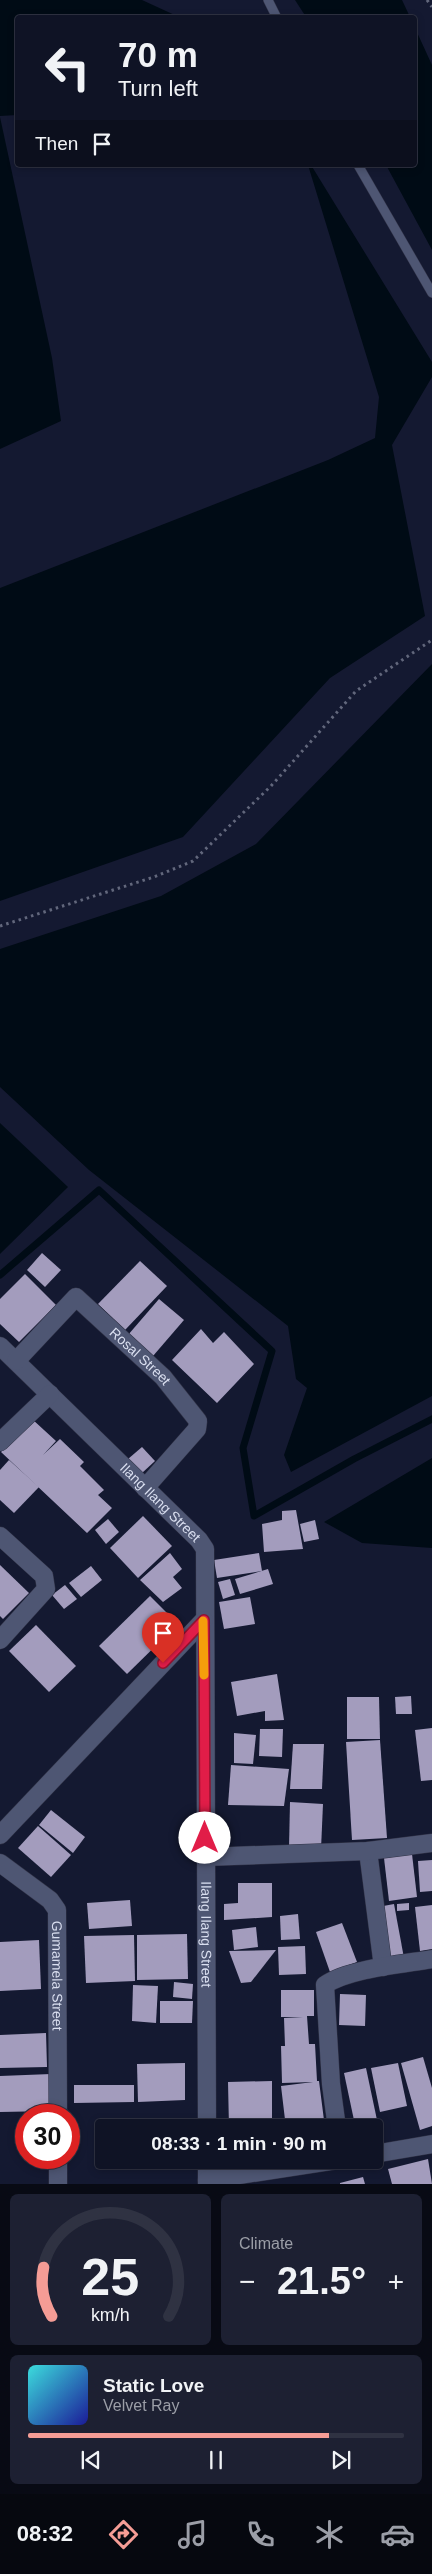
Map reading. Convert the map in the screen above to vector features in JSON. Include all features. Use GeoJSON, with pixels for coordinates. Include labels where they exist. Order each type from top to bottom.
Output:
{"type":"FeatureCollection","features":[{"type":"Feature","properties":{"kind":"street","name":"Rosal Street"},"geometry":{"type":"LineString","coordinates":[[16,1360],[76,1297],[163,1377],[198,1421],[197,1429],[145,1488]]}},
{"type":"Feature","properties":{"kind":"street","name":"Ilang Ilang Street"},"geometry":{"type":"LineString","coordinates":[[0,1346],[199,1540],[205,1549],[207,2119]]}},
{"type":"Feature","properties":{"kind":"street"},"geometry":{"type":"LineString","coordinates":[[0,1442],[50,1394]]}},
{"type":"Feature","properties":{"kind":"street"},"geometry":{"type":"LineString","coordinates":[[0,1536],[44,1576],[46,1589],[0,1640]]}},
{"type":"Feature","properties":{"kind":"street"},"geometry":{"type":"LineString","coordinates":[[0,1835],[204,1620]]}},
{"type":"Feature","properties":{"kind":"street"},"geometry":{"type":"LineString","coordinates":[[205,1857],[368,1851],[432,1843]]}},
{"type":"Feature","properties":{"kind":"street"},"geometry":{"type":"LineString","coordinates":[[368,1851],[382,1967]]}},
{"type":"Feature","properties":{"kind":"street","name":"Gumamela Street"},"geometry":{"type":"LineString","coordinates":[[0,1863],[50,1900],[56,1910],[58,2104]]}},
{"type":"Feature","properties":{"kind":"street"},"geometry":{"type":"LineString","coordinates":[[335,2119],[325,1985],[333,1980],[382,1967],[432,1960]]}},
{"type":"Feature","properties":{"kind":"street"},"geometry":{"type":"LineString","coordinates":[[383,2152],[432,2144]]}},
{"type":"Feature","properties":{"kind":"street"},"geometry":{"type":"LineString","coordinates":[[58,2169],[58,2184]]}},
{"type":"Feature","properties":{"kind":"street"},"geometry":{"type":"LineString","coordinates":[[207,2169],[207,2182],[284,2169]]}},
{"type":"Feature","properties":{"kind":"lane"},"geometry":{"type":"LineString","coordinates":[[268,0],[276,15]]}},
{"type":"Feature","properties":{"kind":"lane"},"geometry":{"type":"LineString","coordinates":[[359,167],[432,293]]}},
{"type":"Feature","properties":{"kind":"path"},"geometry":{"type":"LineString","coordinates":[[428,0],[432,7]]}},
{"type":"Feature","properties":{"kind":"path"},"geometry":{"type":"LineString","coordinates":[[0,926],[154,877],[193,861],[271,786],[356,691],[432,640]]}},
{"type":"Feature","properties":{"kind":"shaded area"},"geometry":{"type":"Polygon","coordinates":[[[0,0],[142,0],[175,15],[15,15],[15,115],[0,116],[0,0]]]}},
{"type":"Feature","properties":{"kind":"shaded area"},"geometry":{"type":"Polygon","coordinates":[[[295,0],[402,0],[409,15],[305,15],[295,0]]]}},
{"type":"Feature","properties":{"kind":"shaded area"},"geometry":{"type":"Polygon","coordinates":[[[417,32],[432,65],[432,250],[387,167],[417,167],[417,32]]]}},
{"type":"Feature","properties":{"kind":"shaded area"},"geometry":{"type":"Polygon","coordinates":[[[0,117],[52,358],[61,421],[0,449],[0,117]]]}},
{"type":"Feature","properties":{"kind":"shaded area"},"geometry":{"type":"Polygon","coordinates":[[[309,167],[312,167],[432,362],[432,377],[392,445],[425,616],[330,678],[183,837],[0,901],[0,588],[328,460],[375,438],[379,397],[309,167]]]}},
{"type":"Feature","properties":{"kind":"shaded area"},"geometry":{"type":"Polygon","coordinates":[[[432,664],[432,1396],[291,1472],[284,1455],[307,1388],[296,1379],[288,1326],[89,1170],[0,1087],[0,949],[161,896],[256,844],[432,664]]]}},
{"type":"Feature","properties":{"kind":"shaded area"},"geometry":{"type":"Polygon","coordinates":[[[0,1123],[68,1187],[0,1254],[0,1123]]]}},
{"type":"Feature","properties":{"kind":"shaded area"},"geometry":{"type":"Polygon","coordinates":[[[432,1458],[432,1548],[362,1543],[324,1522],[432,1458]]]}},
{"type":"Feature","properties":{"kind":"building"},"geometry":{"type":"Polygon","coordinates":[[[42,1253],[61,1270],[45,1287],[27,1270],[42,1253]]]}},
{"type":"Feature","properties":{"kind":"building"},"geometry":{"type":"Polygon","coordinates":[[[140,1261],[167,1286],[125,1330],[98,1304],[140,1261]]]}},
{"type":"Feature","properties":{"kind":"building"},"geometry":{"type":"Polygon","coordinates":[[[25,1274],[56,1305],[19,1342],[0,1324],[0,1299],[25,1274]]]}},
{"type":"Feature","properties":{"kind":"building"},"geometry":{"type":"Polygon","coordinates":[[[159,1299],[184,1320],[153,1356],[128,1335],[159,1299]]]}},
{"type":"Feature","properties":{"kind":"building"},"geometry":{"type":"Polygon","coordinates":[[[201,1329],[213,1343],[224,1332],[254,1364],[217,1403],[172,1360],[201,1329]]]}},
{"type":"Feature","properties":{"kind":"building"},"geometry":{"type":"Polygon","coordinates":[[[32,1419],[56,1441],[43,1455],[60,1439],[84,1462],[80,1466],[104,1490],[98,1495],[112,1508],[87,1533],[1,1452],[32,1419]]]}},
{"type":"Feature","properties":{"kind":"building"},"geometry":{"type":"Polygon","coordinates":[[[142,1447],[155,1461],[142,1473],[128,1459],[142,1447]]]}},
{"type":"Feature","properties":{"kind":"building"},"geometry":{"type":"Polygon","coordinates":[[[9,1460],[39,1487],[14,1513],[0,1500],[0,1470],[9,1460]]]}},
{"type":"Feature","properties":{"kind":"building"},"geometry":{"type":"Polygon","coordinates":[[[296,1510],[303,1549],[264,1552],[262,1524],[282,1520],[282,1511],[296,1510]]]}},
{"type":"Feature","properties":{"kind":"building"},"geometry":{"type":"Polygon","coordinates":[[[143,1516],[172,1546],[138,1578],[110,1548],[143,1516]]]}},
{"type":"Feature","properties":{"kind":"building"},"geometry":{"type":"Polygon","coordinates":[[[108,1519],[119,1532],[106,1544],[95,1530],[108,1519]]]}},
{"type":"Feature","properties":{"kind":"building"},"geometry":{"type":"Polygon","coordinates":[[[315,1520],[319,1539],[304,1542],[300,1524],[315,1520]]]}},
{"type":"Feature","properties":{"kind":"building"},"geometry":{"type":"Polygon","coordinates":[[[170,1553],[182,1569],[173,1577],[182,1588],[163,1602],[140,1580],[170,1553]]]}},
{"type":"Feature","properties":{"kind":"building"},"geometry":{"type":"Polygon","coordinates":[[[259,1553],[262,1571],[217,1578],[214,1560],[259,1553]]]}},
{"type":"Feature","properties":{"kind":"building"},"geometry":{"type":"Polygon","coordinates":[[[0,1565],[29,1593],[3,1619],[0,1616],[0,1565]]]}},
{"type":"Feature","properties":{"kind":"building"},"geometry":{"type":"Polygon","coordinates":[[[91,1566],[102,1580],[81,1597],[69,1583],[91,1566]]]}},
{"type":"Feature","properties":{"kind":"building"},"geometry":{"type":"Polygon","coordinates":[[[268,1569],[273,1584],[240,1594],[235,1579],[268,1569]]]}},
{"type":"Feature","properties":{"kind":"building"},"geometry":{"type":"Polygon","coordinates":[[[230,1579],[235,1595],[223,1599],[218,1582],[230,1579]]]}},
{"type":"Feature","properties":{"kind":"building"},"geometry":{"type":"Polygon","coordinates":[[[65,1585],[77,1599],[64,1609],[52,1595],[65,1585]]]}},
{"type":"Feature","properties":{"kind":"building"},"geometry":{"type":"Polygon","coordinates":[[[150,1596],[178,1624],[127,1674],[99,1646],[150,1596]]]}},
{"type":"Feature","properties":{"kind":"building"},"geometry":{"type":"Polygon","coordinates":[[[250,1597],[255,1624],[224,1629],[219,1602],[250,1597]]]}},
{"type":"Feature","properties":{"kind":"building"},"geometry":{"type":"Polygon","coordinates":[[[36,1625],[76,1666],[49,1692],[9,1651],[36,1625]]]}},
{"type":"Feature","properties":{"kind":"building"},"geometry":{"type":"Polygon","coordinates":[[[277,1674],[284,1720],[265,1721],[265,1711],[237,1716],[231,1682],[277,1674]]]}},
{"type":"Feature","properties":{"kind":"building"},"geometry":{"type":"Polygon","coordinates":[[[411,1696],[412,1714],[396,1714],[395,1697],[411,1696]]]}},
{"type":"Feature","properties":{"kind":"building"},"geometry":{"type":"Polygon","coordinates":[[[347,1697],[379,1697],[380,1739],[347,1739],[347,1697]]]}},
{"type":"Feature","properties":{"kind":"building"},"geometry":{"type":"Polygon","coordinates":[[[432,1728],[432,1780],[421,1781],[415,1730],[432,1728]]]}},
{"type":"Feature","properties":{"kind":"building"},"geometry":{"type":"Polygon","coordinates":[[[260,1729],[283,1729],[282,1757],[259,1756],[260,1729]]]}},
{"type":"Feature","properties":{"kind":"building"},"geometry":{"type":"Polygon","coordinates":[[[234,1733],[256,1735],[253,1764],[234,1763],[234,1733]]]}},
{"type":"Feature","properties":{"kind":"building"},"geometry":{"type":"Polygon","coordinates":[[[380,1740],[387,1838],[352,1840],[346,1742],[380,1740]]]}},
{"type":"Feature","properties":{"kind":"building"},"geometry":{"type":"Polygon","coordinates":[[[293,1744],[324,1744],[322,1789],[290,1789],[293,1744]]]}},
{"type":"Feature","properties":{"kind":"building"},"geometry":{"type":"Polygon","coordinates":[[[231,1765],[289,1769],[284,1806],[228,1805],[231,1765]]]}},
{"type":"Feature","properties":{"kind":"building"},"geometry":{"type":"Polygon","coordinates":[[[290,1802],[323,1804],[321,1849],[289,1848],[290,1802]]]}},
{"type":"Feature","properties":{"kind":"building"},"geometry":{"type":"Polygon","coordinates":[[[51,1810],[85,1837],[73,1853],[39,1825],[51,1810]]]}},
{"type":"Feature","properties":{"kind":"building"},"geometry":{"type":"Polygon","coordinates":[[[38,1826],[71,1855],[51,1877],[18,1848],[38,1826]]]}},
{"type":"Feature","properties":{"kind":"building"},"geometry":{"type":"Polygon","coordinates":[[[412,1854],[417,1897],[389,1901],[384,1858],[412,1854]]]}},
{"type":"Feature","properties":{"kind":"building"},"geometry":{"type":"Polygon","coordinates":[[[432,1860],[432,1891],[420,1892],[418,1861],[432,1860]]]}},
{"type":"Feature","properties":{"kind":"building"},"geometry":{"type":"Polygon","coordinates":[[[238,1883],[272,1883],[272,1917],[224,1920],[224,1904],[238,1903],[238,1883]]]}},
{"type":"Feature","properties":{"kind":"building"},"geometry":{"type":"Polygon","coordinates":[[[130,1900],[132,1926],[89,1929],[87,1903],[130,1900]]]}},
{"type":"Feature","properties":{"kind":"building"},"geometry":{"type":"Polygon","coordinates":[[[409,1903],[409,1910],[397,1911],[397,1904],[409,1903]]]}},
{"type":"Feature","properties":{"kind":"building"},"geometry":{"type":"Polygon","coordinates":[[[394,1904],[404,1958],[388,1961],[378,1907],[394,1904]]]}},
{"type":"Feature","properties":{"kind":"building"},"geometry":{"type":"Polygon","coordinates":[[[432,1905],[432,1949],[420,1951],[415,1907],[432,1905]]]}},
{"type":"Feature","properties":{"kind":"building"},"geometry":{"type":"Polygon","coordinates":[[[298,1914],[300,1939],[281,1940],[280,1916],[298,1914]]]}},
{"type":"Feature","properties":{"kind":"building"},"geometry":{"type":"Polygon","coordinates":[[[342,1923],[357,1962],[330,1972],[316,1932],[342,1923]]]}},
{"type":"Feature","properties":{"kind":"building"},"geometry":{"type":"Polygon","coordinates":[[[256,1927],[258,1947],[234,1950],[232,1930],[256,1927]]]}},
{"type":"Feature","properties":{"kind":"building"},"geometry":{"type":"Polygon","coordinates":[[[187,1934],[188,1979],[137,1980],[137,1935],[187,1934]]]}},
{"type":"Feature","properties":{"kind":"building"},"geometry":{"type":"Polygon","coordinates":[[[134,1935],[135,1981],[86,1983],[84,1936],[134,1935]]]}},
{"type":"Feature","properties":{"kind":"building"},"geometry":{"type":"Polygon","coordinates":[[[39,1940],[41,1989],[0,1991],[0,1942],[39,1940]]]}},
{"type":"Feature","properties":{"kind":"building"},"geometry":{"type":"Polygon","coordinates":[[[305,1946],[306,1974],[279,1975],[278,1947],[305,1946]]]}},
{"type":"Feature","properties":{"kind":"building"},"geometry":{"type":"Polygon","coordinates":[[[276,1950],[251,1982],[241,1983],[229,1951],[276,1950]]]}},
{"type":"Feature","properties":{"kind":"building"},"geometry":{"type":"Polygon","coordinates":[[[174,1982],[193,1984],[192,1999],[173,1997],[174,1982]]]}},
{"type":"Feature","properties":{"kind":"building"},"geometry":{"type":"Polygon","coordinates":[[[133,1985],[158,1986],[156,2023],[132,2021],[133,1985]]]}},
{"type":"Feature","properties":{"kind":"building"},"geometry":{"type":"Polygon","coordinates":[[[281,1990],[314,1990],[314,2016],[307,2016],[309,2044],[315,2044],[317,2081],[319,2081],[324,2119],[285,2119],[281,2086],[313,2082],[282,2083],[281,2046],[285,2046],[284,2018],[303,2017],[281,2017],[281,1990]]]}},
{"type":"Feature","properties":{"kind":"building"},"geometry":{"type":"Polygon","coordinates":[[[340,1994],[366,1995],[365,2026],[339,2025],[340,1994]]]}},
{"type":"Feature","properties":{"kind":"building"},"geometry":{"type":"Polygon","coordinates":[[[160,2001],[193,2001],[192,2023],[160,2023],[160,2001]]]}},
{"type":"Feature","properties":{"kind":"building"},"geometry":{"type":"Polygon","coordinates":[[[46,2033],[47,2067],[0,2068],[0,2035],[46,2033]]]}},
{"type":"Feature","properties":{"kind":"building"},"geometry":{"type":"Polygon","coordinates":[[[423,2057],[432,2088],[432,2126],[420,2130],[401,2063],[423,2057]]]}},
{"type":"Feature","properties":{"kind":"building"},"geometry":{"type":"Polygon","coordinates":[[[185,2063],[185,2100],[138,2102],[137,2064],[185,2063]]]}},
{"type":"Feature","properties":{"kind":"building"},"geometry":{"type":"Polygon","coordinates":[[[398,2063],[407,2106],[380,2112],[371,2068],[398,2063]]]}},
{"type":"Feature","properties":{"kind":"building"},"geometry":{"type":"Polygon","coordinates":[[[366,2068],[377,2119],[354,2119],[344,2073],[366,2068]]]}},
{"type":"Feature","properties":{"kind":"building"},"geometry":{"type":"Polygon","coordinates":[[[51,2074],[52,2104],[15,2104],[15,2112],[0,2112],[0,2076],[51,2074]]]}},
{"type":"Feature","properties":{"kind":"building"},"geometry":{"type":"Polygon","coordinates":[[[272,2081],[272,2119],[229,2119],[228,2082],[272,2081]]]}},
{"type":"Feature","properties":{"kind":"building"},"geometry":{"type":"Polygon","coordinates":[[[74,2085],[134,2085],[134,2102],[74,2103],[74,2085]]]}},
{"type":"Feature","properties":{"kind":"building"},"geometry":{"type":"Polygon","coordinates":[[[428,2159],[432,2184],[392,2184],[388,2169],[428,2159]]]}},
{"type":"Feature","properties":{"kind":"building"},"geometry":{"type":"Polygon","coordinates":[[[363,2177],[365,2184],[340,2184],[340,2183],[363,2177]]]}},
{"type":"Feature","properties":{"kind":"waterway"},"geometry":{"type":"LineString","coordinates":[[0,1275],[99,1190],[272,1351],[243,1448],[254,1516],[354,1459],[432,1419]]}},
{"type":"Feature","properties":{"kind":"slow traffic"},"geometry":{"type":"LineString","coordinates":[[203,1621],[204,1675]]}},
{"type":"Feature","properties":{"kind":"route"},"geometry":{"type":"LineString","coordinates":[[163,1663],[204,1620],[205,1838]]}}]}
